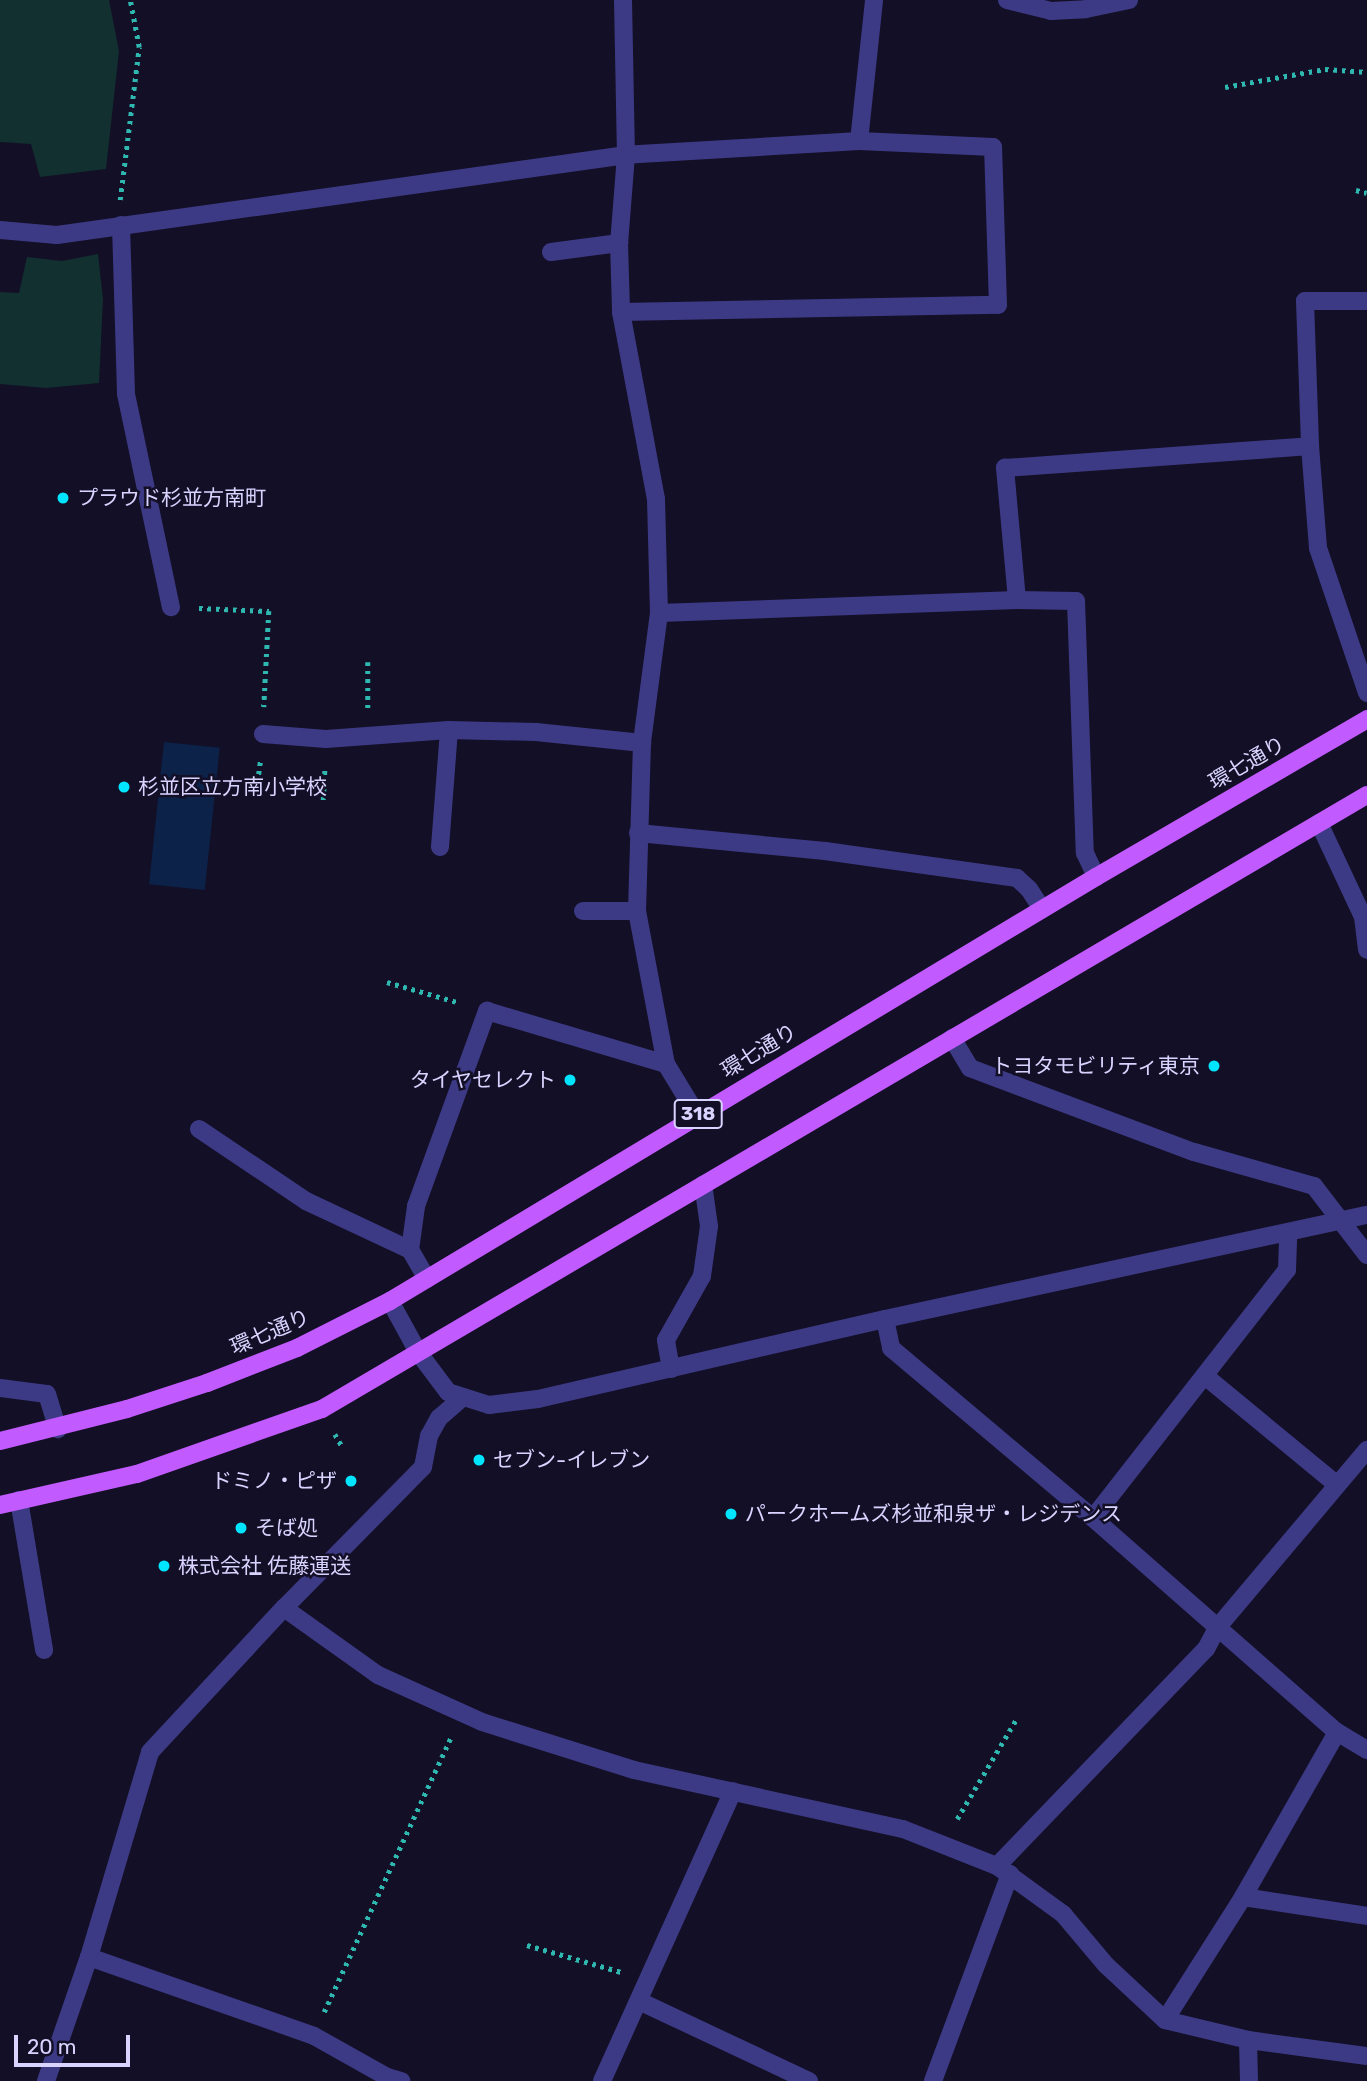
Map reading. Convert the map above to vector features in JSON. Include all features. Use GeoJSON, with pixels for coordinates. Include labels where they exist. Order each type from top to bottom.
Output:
{"type":"FeatureCollection","features":[{"type":"Feature","properties":{"kind":"main road","name":"環七通り"},"geometry":{"type":"LineString","coordinates":[[0,1441],[58,1429],[207,1383],[297,1348],[390,1301],[1042,909],[1367,719]]}},
{"type":"Feature","properties":{"kind":"main road"},"geometry":{"type":"LineString","coordinates":[[0,1505],[136,1474],[322,1409],[1367,795]]}},
{"type":"Feature","properties":{"kind":"street"},"geometry":{"type":"LineString","coordinates":[[623,0],[626,155],[619,243],[621,312],[656,499],[659,613],[642,743],[637,911],[666,1063],[697,1115]]}},
{"type":"Feature","properties":{"kind":"street"},"geometry":{"type":"LineString","coordinates":[[859,141],[874,0]]}},
{"type":"Feature","properties":{"kind":"street"},"geometry":{"type":"LineString","coordinates":[[1007,0],[1051,11],[1086,9],[1129,0]]}},
{"type":"Feature","properties":{"kind":"street"},"geometry":{"type":"LineString","coordinates":[[0,230],[57,234],[626,155],[859,141],[993,146],[998,305],[621,312]]}},
{"type":"Feature","properties":{"kind":"street"},"geometry":{"type":"LineString","coordinates":[[121,225],[126,394],[171,607]]}},
{"type":"Feature","properties":{"kind":"street"},"geometry":{"type":"LineString","coordinates":[[551,252],[619,243]]}},
{"type":"Feature","properties":{"kind":"street"},"geometry":{"type":"LineString","coordinates":[[1367,301],[1305,300],[1310,446],[1318,548],[1367,693]]}},
{"type":"Feature","properties":{"kind":"street"},"geometry":{"type":"LineString","coordinates":[[1017,600],[1005,468],[1310,446]]}},
{"type":"Feature","properties":{"kind":"street"},"geometry":{"type":"LineString","coordinates":[[659,613],[1017,600],[1076,601],[1085,853],[1096,877]]}},
{"type":"Feature","properties":{"kind":"street"},"geometry":{"type":"LineString","coordinates":[[263,734],[326,739],[449,730],[536,732],[642,743]]}},
{"type":"Feature","properties":{"kind":"street"},"geometry":{"type":"LineString","coordinates":[[440,847],[449,730]]}},
{"type":"Feature","properties":{"kind":"street"},"geometry":{"type":"LineString","coordinates":[[1319,823],[1363,917],[1367,950]]}},
{"type":"Feature","properties":{"kind":"street"},"geometry":{"type":"LineString","coordinates":[[638,833],[825,851],[1017,878],[1029,889],[1042,909]]}},
{"type":"Feature","properties":{"kind":"street"},"geometry":{"type":"LineString","coordinates":[[583,911],[637,911]]}},
{"type":"Feature","properties":{"kind":"street"},"geometry":{"type":"LineString","coordinates":[[410,1250],[416,1206],[487,1011],[666,1063]]}},
{"type":"Feature","properties":{"kind":"street"},"geometry":{"type":"LineString","coordinates":[[952,1038],[970,1068],[1194,1152],[1314,1185],[1367,1255]]}},
{"type":"Feature","properties":{"kind":"street"},"geometry":{"type":"LineString","coordinates":[[199,1129],[306,1201],[410,1250],[427,1279]]}},
{"type":"Feature","properties":{"kind":"street"},"geometry":{"type":"LineString","coordinates":[[671,1369],[666,1340],[702,1276],[709,1226],[703,1184]]}},
{"type":"Feature","properties":{"kind":"street"},"geometry":{"type":"LineString","coordinates":[[390,1301],[418,1352],[448,1392],[489,1405],[538,1399],[885,1319],[1288,1234],[1367,1214]]}},
{"type":"Feature","properties":{"kind":"street"},"geometry":{"type":"LineString","coordinates":[[1093,1518],[1287,1270],[1288,1234]]}},
{"type":"Feature","properties":{"kind":"street"},"geometry":{"type":"LineString","coordinates":[[885,1319],[891,1348],[1093,1518],[1338,1732],[1367,1750]]}},
{"type":"Feature","properties":{"kind":"street"},"geometry":{"type":"LineString","coordinates":[[1205,1376],[1338,1485]]}},
{"type":"Feature","properties":{"kind":"street"},"geometry":{"type":"LineString","coordinates":[[0,1388],[47,1394],[58,1429]]}},
{"type":"Feature","properties":{"kind":"street"},"geometry":{"type":"LineString","coordinates":[[46,2081],[89,1958],[150,1752],[284,1608],[423,1467],[429,1436],[439,1418],[462,1398]]}},
{"type":"Feature","properties":{"kind":"street"},"geometry":{"type":"LineString","coordinates":[[933,2081],[1003,1870],[1206,1649],[1217,1628],[1367,1450]]}},
{"type":"Feature","properties":{"kind":"street"},"geometry":{"type":"LineString","coordinates":[[19,1500],[44,1650]]}},
{"type":"Feature","properties":{"kind":"street"},"geometry":{"type":"LineString","coordinates":[[284,1608],[378,1675],[482,1722],[634,1770],[904,1829],[1003,1870],[1063,1914],[1107,1965],[1165,2020],[1248,2040],[1367,2056]]}},
{"type":"Feature","properties":{"kind":"street"},"geometry":{"type":"LineString","coordinates":[[1165,2020],[1243,1896],[1338,1732]]}},
{"type":"Feature","properties":{"kind":"street"},"geometry":{"type":"LineString","coordinates":[[602,2081],[733,1791]]}},
{"type":"Feature","properties":{"kind":"street"},"geometry":{"type":"LineString","coordinates":[[1243,1896],[1367,1916]]}},
{"type":"Feature","properties":{"kind":"street"},"geometry":{"type":"LineString","coordinates":[[89,1958],[314,2036],[387,2077],[401,2081]]}},
{"type":"Feature","properties":{"kind":"street"},"geometry":{"type":"LineString","coordinates":[[639,2001],[809,2081]]}},
{"type":"Feature","properties":{"kind":"street"},"geometry":{"type":"LineString","coordinates":[[1248,2040],[1249,2081]]}},
{"type":"Feature","properties":{"kind":"path"},"geometry":{"type":"LineString","coordinates":[[121,225],[120,188],[139,47],[130,0]]}},
{"type":"Feature","properties":{"kind":"path"},"geometry":{"type":"LineString","coordinates":[[1225,87],[1325,69],[1367,72]]}},
{"type":"Feature","properties":{"kind":"path"},"geometry":{"type":"LineString","coordinates":[[1356,190],[1367,192]]}},
{"type":"Feature","properties":{"kind":"path"},"geometry":{"type":"LineString","coordinates":[[171,607],[269,611],[263,734],[256,791]]}},
{"type":"Feature","properties":{"kind":"path"},"geometry":{"type":"LineString","coordinates":[[368,662],[368,735]]}},
{"type":"Feature","properties":{"kind":"path"},"geometry":{"type":"LineString","coordinates":[[387,982],[487,1011]]}},
{"type":"Feature","properties":{"kind":"path"},"geometry":{"type":"LineString","coordinates":[[314,2036],[462,1712]]}},
{"type":"Feature","properties":{"kind":"path"},"geometry":{"type":"LineString","coordinates":[[942,1844],[1017,1718]]}},
{"type":"Feature","properties":{"kind":"path"},"geometry":{"type":"LineString","coordinates":[[527,1945],[648,1981]]}},
{"type":"Feature","properties":{"kind":"green space"},"geometry":{"type":"Polygon","coordinates":[[[0,0],[109,0],[119,51],[106,169],[40,177],[31,144],[0,142],[0,0]]]}},
{"type":"Feature","properties":{"kind":"green space"},"geometry":{"type":"Polygon","coordinates":[[[98,254],[103,299],[99,383],[46,388],[0,384],[0,292],[19,293],[27,257],[62,261],[98,254]]]}},
{"type":"Feature","properties":{"kind":"water"},"geometry":{"type":"Polygon","coordinates":[[[164,742],[220,748],[205,890],[149,884],[164,742]]]}},
{"type":"Feature","properties":{"kind":"place","name":"プラウド杉並方南町"},"geometry":{"type":"Point","coordinates":[63,498]}},
{"type":"Feature","properties":{"kind":"place","name":"杉並区立方南小学校"},"geometry":{"type":"Point","coordinates":[124,787]}},
{"type":"Feature","properties":{"kind":"place","name":"トヨタモビリティ東京"},"geometry":{"type":"Point","coordinates":[1214,1066]}},
{"type":"Feature","properties":{"kind":"place","name":"タイヤセレクト"},"geometry":{"type":"Point","coordinates":[570,1080]}},
{"type":"Feature","properties":{"kind":"place","name":"セブン-イレブン"},"geometry":{"type":"Point","coordinates":[479,1460]}},
{"type":"Feature","properties":{"kind":"place","name":"ドミノ・ピザ"},"geometry":{"type":"Point","coordinates":[351,1481]}},
{"type":"Feature","properties":{"kind":"place","name":"パークホームズ杉並和泉ザ・レジデンス"},"geometry":{"type":"Point","coordinates":[731,1514]}},
{"type":"Feature","properties":{"kind":"place","name":"そば処"},"geometry":{"type":"Point","coordinates":[241,1528]}},
{"type":"Feature","properties":{"kind":"place","name":"株式会社 佐藤運送"},"geometry":{"type":"Point","coordinates":[164,1566]}}]}
